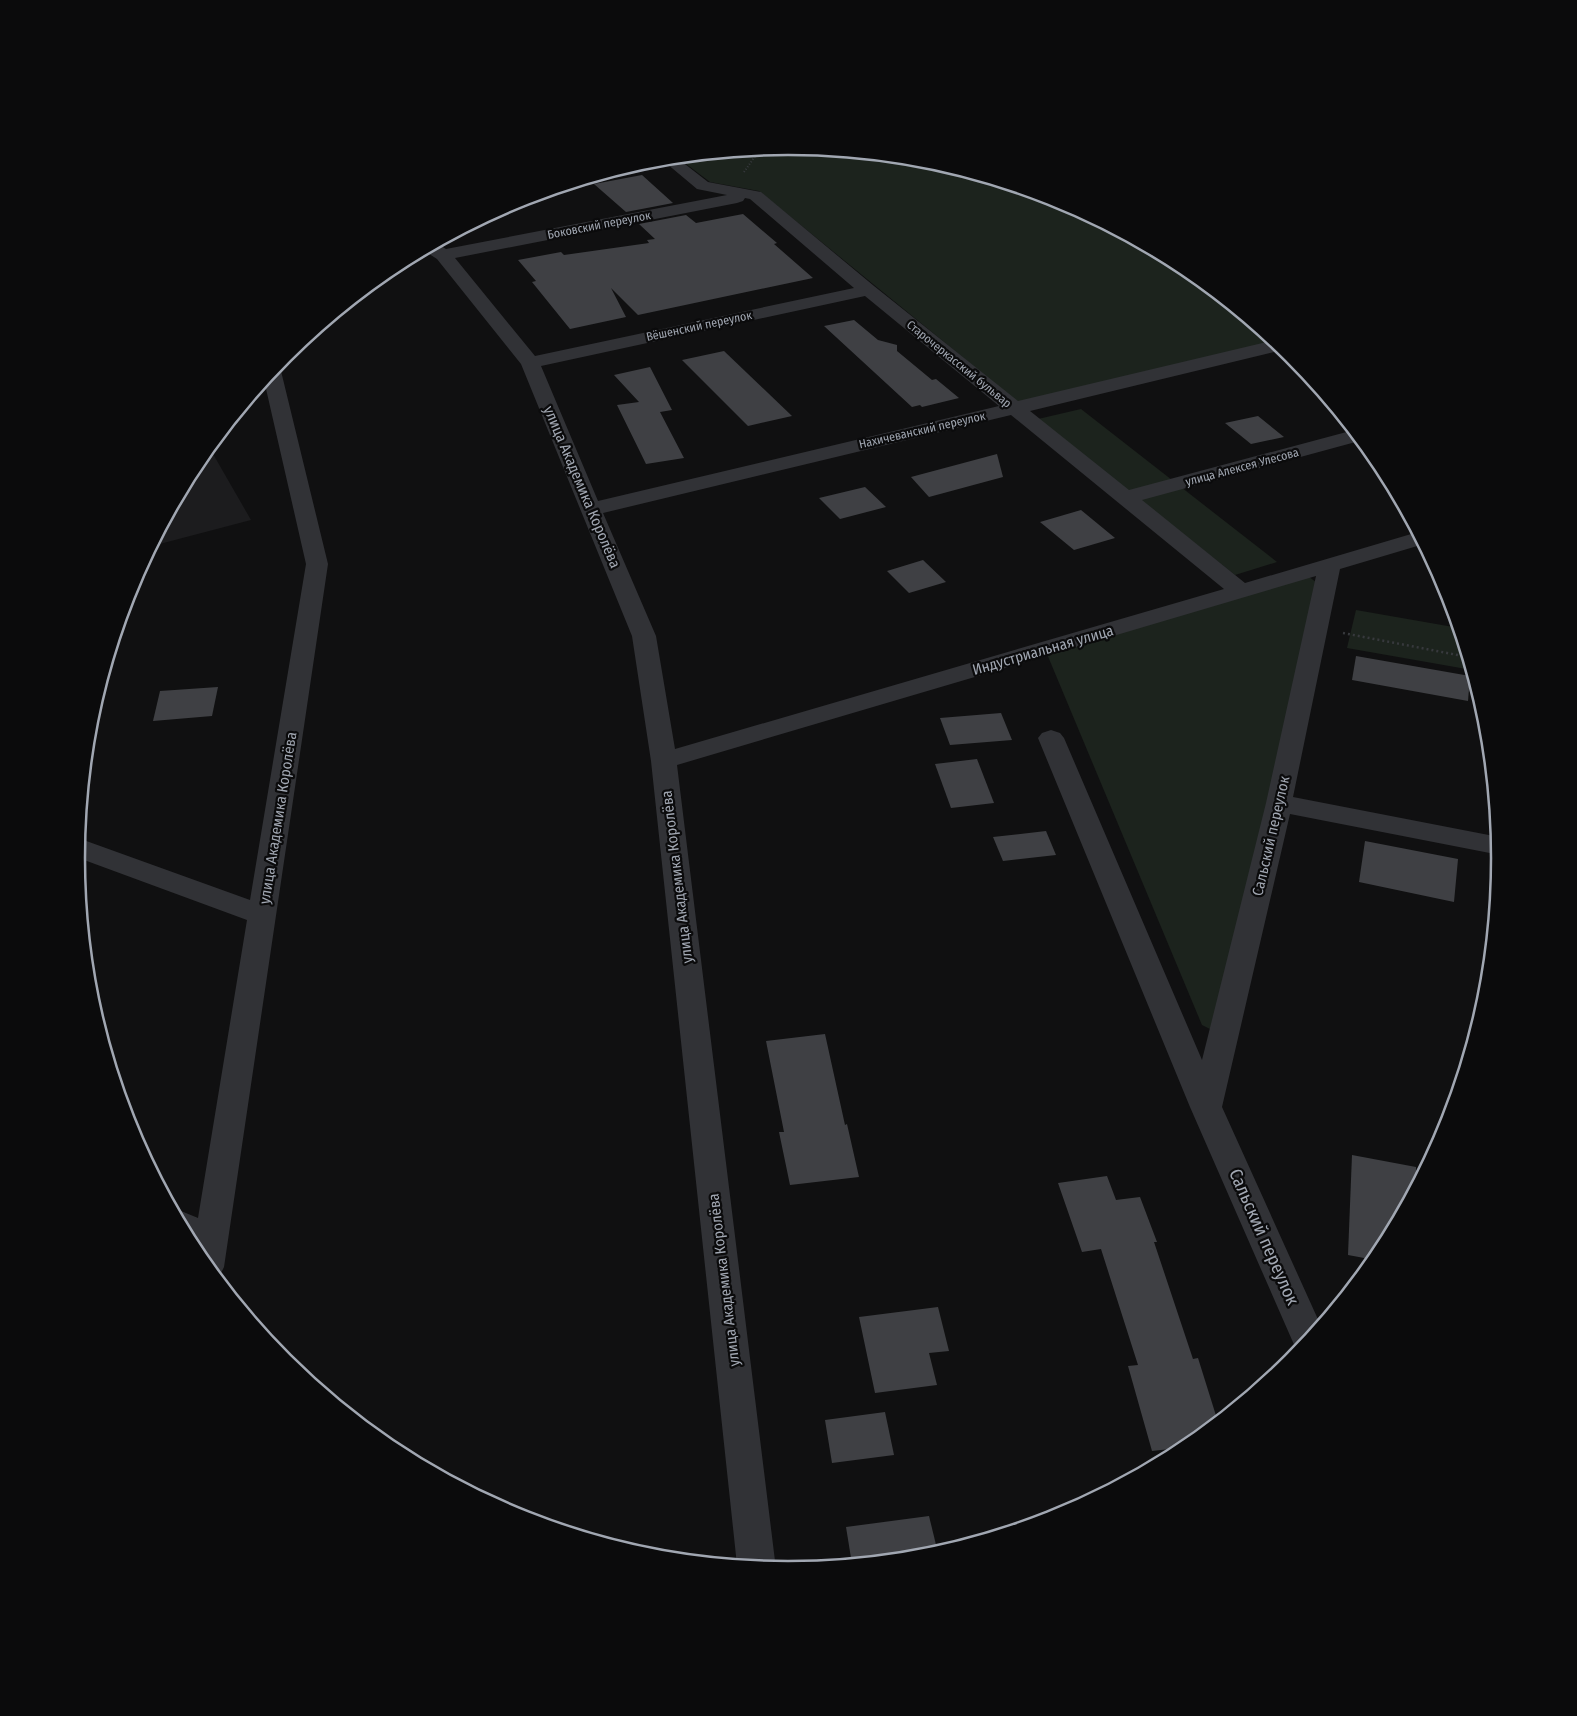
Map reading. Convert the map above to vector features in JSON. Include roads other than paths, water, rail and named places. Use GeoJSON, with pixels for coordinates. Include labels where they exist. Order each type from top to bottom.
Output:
{"type":"FeatureCollection","features":[{"type":"Feature","properties":{"kind":"street"},"geometry":{"type":"LineString","coordinates":[[676,164],[703,186],[755,194]]}},
{"type":"Feature","properties":{"kind":"street","name":"Боковский переулок"},"geometry":{"type":"LineString","coordinates":[[436,251],[755,194]]}},
{"type":"Feature","properties":{"kind":"street","name":"Старочеркасский бульвар"},"geometry":{"type":"LineString","coordinates":[[755,194],[868,290],[1241,592]]}},
{"type":"Feature","properties":{"kind":"street","name":"улица Академика Королёва"},"geometry":{"type":"LineString","coordinates":[[436,251],[530,363],[593,509],[644,636],[664,761],[756,1560]]}},
{"type":"Feature","properties":{"kind":"street","name":"Вёшенский переулок"},"geometry":{"type":"LineString","coordinates":[[530,363],[868,290]]}},
{"type":"Feature","properties":{"kind":"street","name":"Нахичеванский переулок"},"geometry":{"type":"LineString","coordinates":[[593,509],[1271,347]]}},
{"type":"Feature","properties":{"kind":"street","name":"улица Академика Королёва"},"geometry":{"type":"LineString","coordinates":[[209,1253],[317,564],[273,380]]}},
{"type":"Feature","properties":{"kind":"street","name":"улица Алексея Улесова"},"geometry":{"type":"LineString","coordinates":[[1126,498],[1352,437]]}},
{"type":"Feature","properties":{"kind":"street","name":"Индустриальная улица"},"geometry":{"type":"LineString","coordinates":[[664,761],[1415,540]]}},
{"type":"Feature","properties":{"kind":"street","name":"Сальский переулок"},"geometry":{"type":"LineString","coordinates":[[1206,1107],[1279,803],[1330,565]]}},
{"type":"Feature","properties":{"kind":"street","name":"Сальский переулок"},"geometry":{"type":"LineString","coordinates":[[1051,738],[1206,1107],[1307,1333]]}},
{"type":"Feature","properties":{"kind":"street"},"geometry":{"type":"LineString","coordinates":[[1279,803],[1491,844]]}},
{"type":"Feature","properties":{"kind":"street"},"geometry":{"type":"LineString","coordinates":[[85,850],[263,915]]}}]}
